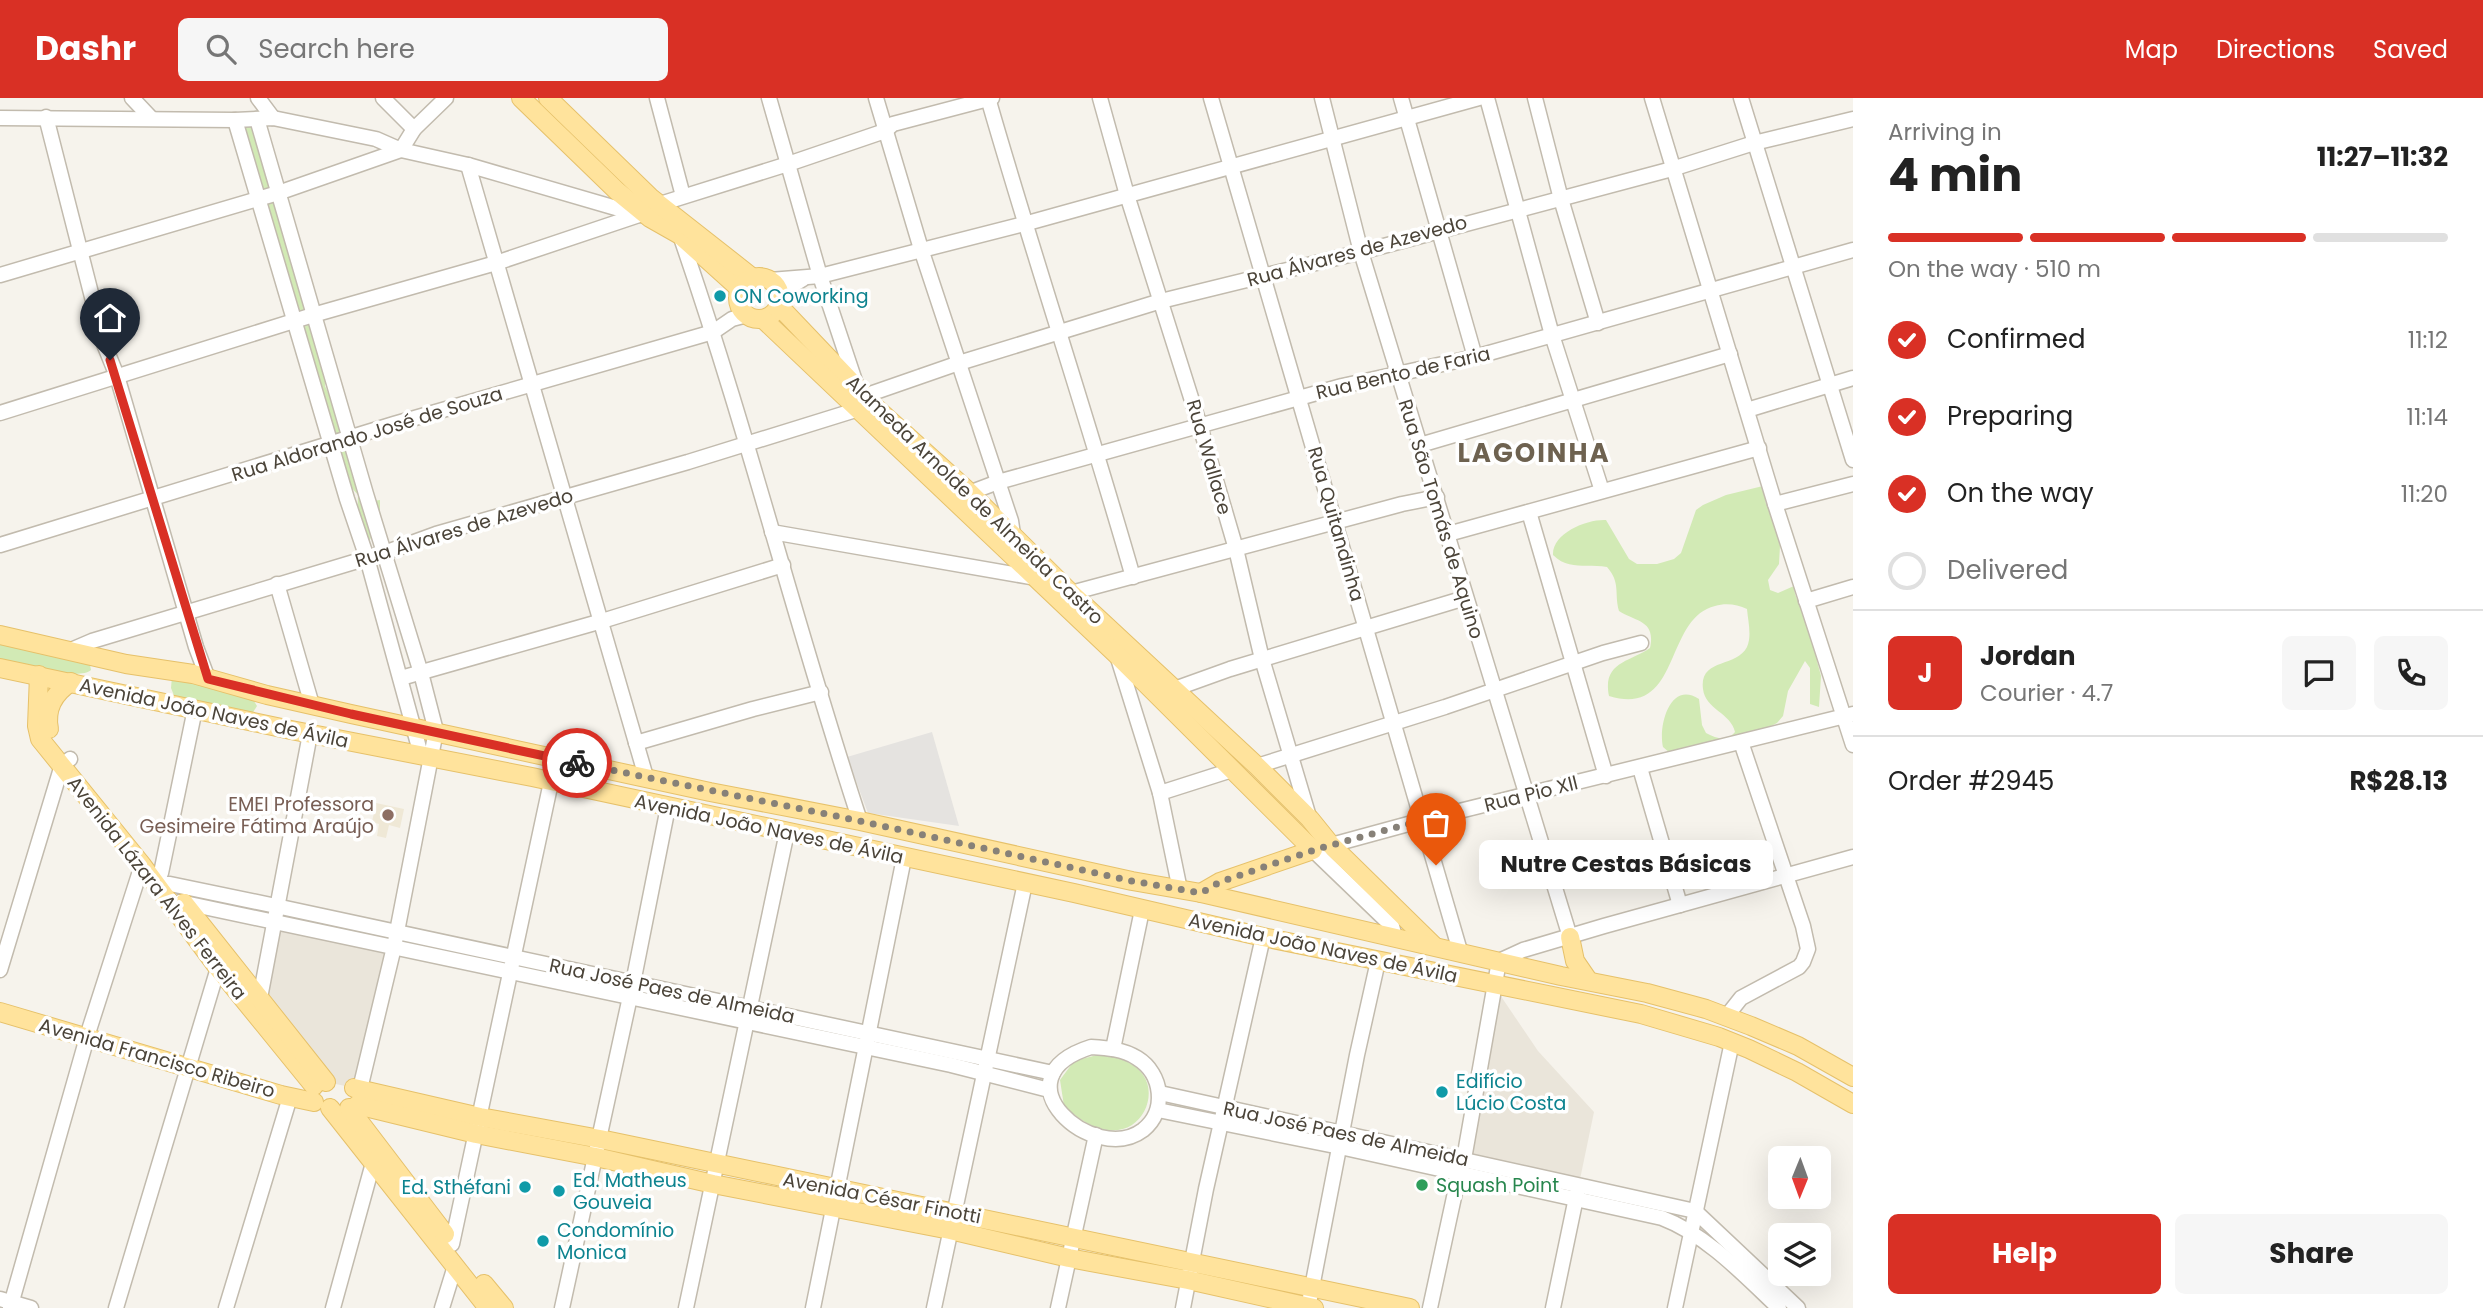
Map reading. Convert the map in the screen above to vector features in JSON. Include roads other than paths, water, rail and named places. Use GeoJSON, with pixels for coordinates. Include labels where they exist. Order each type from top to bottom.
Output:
{"type":"FeatureCollection","features":[{"type":"Feature","properties":{"kind":"main road","name":"Alameda Arnolde de Almeida Castro"},"geometry":{"type":"LineString","coordinates":[[521,98],[617,191],[680,234],[756,301],[1007,540],[1071,593],[1175,688],[1257,766],[1310,819],[1331,845],[1433,945]]}},
{"type":"Feature","properties":{"kind":"main road","name":"Alameda Arnolde de Almeida Castro"},"geometry":{"type":"LineString","coordinates":[[548,98],[650,197],[650,212],[756,301]]}},
{"type":"Feature","properties":{"kind":"main road","name":"Alameda Arnolde de Almeida Castro"},"geometry":{"type":"LineString","coordinates":[[1007,540],[1036,578],[1313,850]]}},
{"type":"Feature","properties":{"kind":"main road","name":"Avenida João Naves de Ávila"},"geometry":{"type":"LineString","coordinates":[[0,635],[126,664],[193,674],[312,705],[436,732],[1201,893],[1681,1002],[1798,1046],[1853,1077]]}},
{"type":"Feature","properties":{"kind":"main road","name":"Avenida João Naves de Ávila"},"geometry":{"type":"LineString","coordinates":[[0,668],[787,832],[1263,937],[1641,1014],[1732,1042],[1797,1072],[1853,1104]]}},
{"type":"Feature","properties":{"kind":"main road","name":"Avenida Lázara Alves Ferreira"},"geometry":{"type":"LineString","coordinates":[[39,676],[38,734],[44,745],[66,762],[260,998],[319,1094]]}},
{"type":"Feature","properties":{"kind":"main road","name":"Avenida Lázara Alves Ferreira"},"geometry":{"type":"LineString","coordinates":[[71,682],[57,692],[47,714],[52,735],[66,762],[142,865],[168,888],[218,968],[488,1308]]}},
{"type":"Feature","properties":{"kind":"main road","name":"Rua Pio Xll"},"geometry":{"type":"LineString","coordinates":[[1201,893],[1220,882],[1313,850]]}},
{"type":"Feature","properties":{"kind":"main road"},"geometry":{"type":"LineString","coordinates":[[1200,921],[1201,893]]}},
{"type":"Feature","properties":{"kind":"main road"},"geometry":{"type":"LineString","coordinates":[[1570,937],[1575,961],[1588,980]]}},
{"type":"Feature","properties":{"kind":"main road","name":"Avenida Francisco Ribeiro"},"geometry":{"type":"LineString","coordinates":[[0,1000],[89,1032],[189,1062],[290,1097],[319,1094]]}},
{"type":"Feature","properties":{"kind":"main road","name":"Avenida Francisco Ribeiro"},"geometry":{"type":"LineString","coordinates":[[0,1012],[89,1032]]}},
{"type":"Feature","properties":{"kind":"main road","name":"Avenida Francisco Ribeiro"},"geometry":{"type":"LineString","coordinates":[[189,1062],[319,1094]]}},
{"type":"Feature","properties":{"kind":"main road"},"geometry":{"type":"LineString","coordinates":[[319,1094],[356,1097]]}},
{"type":"Feature","properties":{"kind":"main road"},"geometry":{"type":"LineString","coordinates":[[319,1094],[356,1097]]}},
{"type":"Feature","properties":{"kind":"main road"},"geometry":{"type":"LineString","coordinates":[[356,1097],[452,1244],[504,1308]]}},
{"type":"Feature","properties":{"kind":"main road","name":"Avenida César Finotti"},"geometry":{"type":"LineString","coordinates":[[356,1097],[478,1126],[836,1188],[1073,1238],[1310,1308]]}},
{"type":"Feature","properties":{"kind":"main road","name":"Avenida César Finotti"},"geometry":{"type":"LineString","coordinates":[[598,1148],[713,1184],[950,1230],[1069,1258],[1312,1288],[1410,1308]]}},
{"type":"Feature","properties":{"kind":"street"},"geometry":{"type":"LineString","coordinates":[[132,98],[151,118]]}},
{"type":"Feature","properties":{"kind":"street"},"geometry":{"type":"LineString","coordinates":[[258,98],[273,118]]}},
{"type":"Feature","properties":{"kind":"street"},"geometry":{"type":"LineString","coordinates":[[383,98],[414,130]]}},
{"type":"Feature","properties":{"kind":"street"},"geometry":{"type":"LineString","coordinates":[[0,275],[259,199],[401,150],[414,130],[446,98]]}},
{"type":"Feature","properties":{"kind":"street"},"geometry":{"type":"LineString","coordinates":[[657,98],[682,196]]}},
{"type":"Feature","properties":{"kind":"street"},"geometry":{"type":"LineString","coordinates":[[769,98],[820,276],[860,398]]}},
{"type":"Feature","properties":{"kind":"street"},"geometry":{"type":"LineString","coordinates":[[876,98],[921,249],[1012,521],[1007,540]]}},
{"type":"Feature","properties":{"kind":"street"},"geometry":{"type":"LineString","coordinates":[[0,413],[313,315],[496,262],[650,212],[682,196],[885,131],[893,124],[989,98],[1024,224],[1098,454],[1133,577]]}},
{"type":"Feature","properties":{"kind":"street","name":"Rua Wallace"},"geometry":{"type":"LineString","coordinates":[[1100,98],[1127,195],[1236,549],[1262,659],[1310,819]]}},
{"type":"Feature","properties":{"kind":"street","name":"Rua Quitandinha"},"geometry":{"type":"LineString","coordinates":[[1212,98],[1460,951]]}},
{"type":"Feature","properties":{"kind":"street","name":"Rua São Tomás de Aquino"},"geometry":{"type":"LineString","coordinates":[[1322,98],[1361,252],[1570,937]]}},
{"type":"Feature","properties":{"kind":"street"},"geometry":{"type":"LineString","coordinates":[[1401,98],[1475,357]]}},
{"type":"Feature","properties":{"kind":"street"},"geometry":{"type":"LineString","coordinates":[[820,276],[1024,224],[1479,98]]}},
{"type":"Feature","properties":{"kind":"street"},"geometry":{"type":"LineString","coordinates":[[1487,98],[1552,335],[1602,491]]}},
{"type":"Feature","properties":{"kind":"street"},"geometry":{"type":"LineString","coordinates":[[1535,98],[1561,199],[1598,323]]}},
{"type":"Feature","properties":{"kind":"street"},"geometry":{"type":"LineString","coordinates":[[1652,98],[1775,504],[1806,601],[1849,715],[1853,745]]}},
{"type":"Feature","properties":{"kind":"street"},"geometry":{"type":"LineString","coordinates":[[1741,98],[1853,460]]}},
{"type":"Feature","properties":{"kind":"street"},"geometry":{"type":"LineString","coordinates":[[0,117],[235,120],[273,118],[376,139],[401,150],[650,212]]}},
{"type":"Feature","properties":{"kind":"street"},"geometry":{"type":"LineString","coordinates":[[47,117],[104,344],[117,376],[208,679]]}},
{"type":"Feature","properties":{"kind":"street"},"geometry":{"type":"LineString","coordinates":[[257,119],[349,439],[421,673],[436,732],[426,757],[395,939],[356,1097]]}},
{"type":"Feature","properties":{"kind":"street","name":"Rua Álvares de Azevedo"},"geometry":{"type":"LineString","coordinates":[[71,650],[92,640],[384,553],[436,534],[745,443],[860,398],[1060,331],[1161,301],[1361,252],[1672,169],[1754,143],[1853,119]]}},
{"type":"Feature","properties":{"kind":"street"},"geometry":{"type":"LineString","coordinates":[[235,120],[426,757]]}},
{"type":"Feature","properties":{"kind":"street"},"geometry":{"type":"LineString","coordinates":[[468,165],[646,777]]}},
{"type":"Feature","properties":{"kind":"street"},"geometry":{"type":"LineString","coordinates":[[680,234],[713,332],[860,821]]}},
{"type":"Feature","properties":{"kind":"street","name":"Rua Bento de Faria"},"geometry":{"type":"LineString","coordinates":[[962,496],[998,482],[1299,398],[1397,373],[1475,357],[1853,250]]}},
{"type":"Feature","properties":{"kind":"street","name":"Rua Aldorando José de Souza"},"geometry":{"type":"LineString","coordinates":[[0,545],[713,332],[756,301],[803,279],[820,276]]}},
{"type":"Feature","properties":{"kind":"street"},"geometry":{"type":"LineString","coordinates":[[1420,445],[1730,354]]}},
{"type":"Feature","properties":{"kind":"street"},"geometry":{"type":"LineString","coordinates":[[1747,410],[1853,378]]}},
{"type":"Feature","properties":{"kind":"street"},"geometry":{"type":"LineString","coordinates":[[1448,534],[1759,448]]}},
{"type":"Feature","properties":{"kind":"street"},"geometry":{"type":"LineString","coordinates":[[1775,504],[1853,484]]}},
{"type":"Feature","properties":{"kind":"street"},"geometry":{"type":"LineString","coordinates":[[347,499],[366,494]]}},
{"type":"Feature","properties":{"kind":"street"},"geometry":{"type":"LineString","coordinates":[[1071,593],[1336,521],[1437,497]]}},
{"type":"Feature","properties":{"kind":"street"},"geometry":{"type":"LineString","coordinates":[[1529,512],[1575,662],[1606,776]]}},
{"type":"Feature","properties":{"kind":"street"},"geometry":{"type":"LineString","coordinates":[[772,533],[1036,578]]}},
{"type":"Feature","properties":{"kind":"street"},"geometry":{"type":"LineString","coordinates":[[401,678],[602,621],[782,565]]}},
{"type":"Feature","properties":{"kind":"street"},"geometry":{"type":"LineString","coordinates":[[277,584],[312,705]]}},
{"type":"Feature","properties":{"kind":"street"},"geometry":{"type":"LineString","coordinates":[[1806,601],[1853,587]]}},
{"type":"Feature","properties":{"kind":"street"},"geometry":{"type":"LineString","coordinates":[[1155,694],[1366,626],[1465,598]]}},
{"type":"Feature","properties":{"kind":"street"},"geometry":{"type":"LineString","coordinates":[[1257,766],[1641,643]]}},
{"type":"Feature","properties":{"kind":"street"},"geometry":{"type":"LineString","coordinates":[[1117,656],[1160,793],[1180,890]]}},
{"type":"Feature","properties":{"kind":"street"},"geometry":{"type":"LineString","coordinates":[[636,743],[821,692]]}},
{"type":"Feature","properties":{"kind":"street"},"geometry":{"type":"LineString","coordinates":[[168,888],[195,709]]}},
{"type":"Feature","properties":{"kind":"street","name":"Rua Pio Xll"},"geometry":{"type":"LineString","coordinates":[[1313,850],[1423,820],[1849,715]]}},
{"type":"Feature","properties":{"kind":"street"},"geometry":{"type":"LineString","coordinates":[[260,998],[310,734]]}},
{"type":"Feature","properties":{"kind":"street"},"geometry":{"type":"LineString","coordinates":[[1726,1017],[1741,998],[1799,967],[1807,956],[1807,940],[1741,742]]}},
{"type":"Feature","properties":{"kind":"street"},"geometry":{"type":"LineString","coordinates":[[0,970],[66,762]]}},
{"type":"Feature","properties":{"kind":"street"},"geometry":{"type":"LineString","coordinates":[[1640,768],[1680,905]]}},
{"type":"Feature","properties":{"kind":"street"},"geometry":{"type":"LineString","coordinates":[[1160,793],[1232,770]]}},
{"type":"Feature","properties":{"kind":"street"},"geometry":{"type":"LineString","coordinates":[[452,1244],[551,782]]}},
{"type":"Feature","properties":{"kind":"street"},"geometry":{"type":"LineString","coordinates":[[562,1308],[598,1148],[668,807]]}},
{"type":"Feature","properties":{"kind":"street"},"geometry":{"type":"LineString","coordinates":[[686,1308],[787,832]]}},
{"type":"Feature","properties":{"kind":"street","name":"Alameda Arnolde de Almeida Castro"},"geometry":{"type":"LineString","coordinates":[[1313,850],[1392,926],[1395,937]]}},
{"type":"Feature","properties":{"kind":"street"},"geometry":{"type":"LineString","coordinates":[[1430,1308],[1464,1159],[1499,961],[1523,950],[1853,857]]}},
{"type":"Feature","properties":{"kind":"street"},"geometry":{"type":"LineString","coordinates":[[813,1308],[904,858]]}},
{"type":"Feature","properties":{"kind":"street"},"geometry":{"type":"LineString","coordinates":[[31,1308],[7,1303],[142,865]]}},
{"type":"Feature","properties":{"kind":"street"},"geometry":{"type":"LineString","coordinates":[[934,1308],[1025,883]]}},
{"type":"Feature","properties":{"kind":"street","name":"Rua José Paes de Almeida"},"geometry":{"type":"LineString","coordinates":[[168,888],[276,906],[395,939],[986,1066],[1053,1073]]}},
{"type":"Feature","properties":{"kind":"street","name":"Rua José Paes de Almeida"},"geometry":{"type":"LineString","coordinates":[[168,888],[274,921],[395,939]]}},
{"type":"Feature","properties":{"kind":"street"},"geometry":{"type":"LineString","coordinates":[[1113,1049],[1142,909]]}},
{"type":"Feature","properties":{"kind":"street"},"geometry":{"type":"LineString","coordinates":[[1183,1308],[1263,937]]}},
{"type":"Feature","properties":{"kind":"street"},"geometry":{"type":"LineString","coordinates":[[1310,1308],[1357,1055],[1378,961]]}},
{"type":"Feature","properties":{"kind":"street"},"geometry":{"type":"LineString","coordinates":[[116,1308],[218,968]]}},
{"type":"Feature","properties":{"kind":"street"},"geometry":{"type":"LineString","coordinates":[[1675,1308],[1732,1042]]}},
{"type":"Feature","properties":{"kind":"street"},"geometry":{"type":"LineString","coordinates":[[1091,1047],[1113,1049],[1135,1056],[1144,1063],[1160,1093],[1158,1110],[1153,1119],[1135,1135],[1121,1138],[1096,1135],[1062,1116],[1049,1090],[1053,1073],[1063,1061],[1076,1052],[1091,1047]]}},
{"type":"Feature","properties":{"kind":"street","name":"Rua José Paes de Almeida"},"geometry":{"type":"LineString","coordinates":[[986,1066],[1049,1090]]}},
{"type":"Feature","properties":{"kind":"street","name":"Rua José Paes de Almeida"},"geometry":{"type":"LineString","coordinates":[[1160,1093],[1224,1116]]}},
{"type":"Feature","properties":{"kind":"street"},"geometry":{"type":"LineString","coordinates":[[226,1308],[290,1097]]}},
{"type":"Feature","properties":{"kind":"street","name":"Rua José Paes de Almeida"},"geometry":{"type":"LineString","coordinates":[[1158,1110],[1224,1116],[1341,1140],[1464,1159],[1695,1211]]}},
{"type":"Feature","properties":{"kind":"street"},"geometry":{"type":"LineString","coordinates":[[1058,1308],[1096,1135]]}},
{"type":"Feature","properties":{"kind":"street","name":"Rua José Paes de Almeida"},"geometry":{"type":"LineString","coordinates":[[1341,1140],[1459,1174],[1662,1218],[1678,1224],[1735,1268],[1779,1308]]}},
{"type":"Feature","properties":{"kind":"street"},"geometry":{"type":"LineString","coordinates":[[333,1308],[373,1163]]}},
{"type":"Feature","properties":{"kind":"street"},"geometry":{"type":"LineString","coordinates":[[1553,1308],[1579,1184]]}},
{"type":"Feature","properties":{"kind":"street"},"geometry":{"type":"LineString","coordinates":[[1695,1211],[1798,1308]]}},
{"type":"Feature","properties":{"kind":"street"},"geometry":{"type":"LineString","coordinates":[[442,1308],[455,1266]]}},
{"type":"Feature","properties":{"kind":"place","name":"ON Coworking"},"geometry":{"type":"Point","coordinates":[720,296]}},
{"type":"Feature","properties":{"kind":"place","name":"EMEI Professora Gesimeire Fátima Araújo"},"geometry":{"type":"Point","coordinates":[388,815]}},
{"type":"Feature","properties":{"kind":"place","name":"Nutre Cestas Básicas"},"geometry":{"type":"Point","coordinates":[1436,865]}},
{"type":"Feature","properties":{"kind":"place","name":"Edifício Lúcio Costa"},"geometry":{"type":"Point","coordinates":[1442,1092]}},
{"type":"Feature","properties":{"kind":"place","name":"Squash Point"},"geometry":{"type":"Point","coordinates":[1422,1185]}},
{"type":"Feature","properties":{"kind":"place","name":"Ed. Sthéfani"},"geometry":{"type":"Point","coordinates":[525,1187]}},
{"type":"Feature","properties":{"kind":"place","name":"Ed. Matheus Gouveia"},"geometry":{"type":"Point","coordinates":[559,1191]}},
{"type":"Feature","properties":{"kind":"place","name":"Condomínio Monica"},"geometry":{"type":"Point","coordinates":[543,1241]}},
{"type":"Feature","properties":{"kind":"district","name":"LAGOINHA"},"geometry":{"type":"Point","coordinates":[1534,453]}}]}
